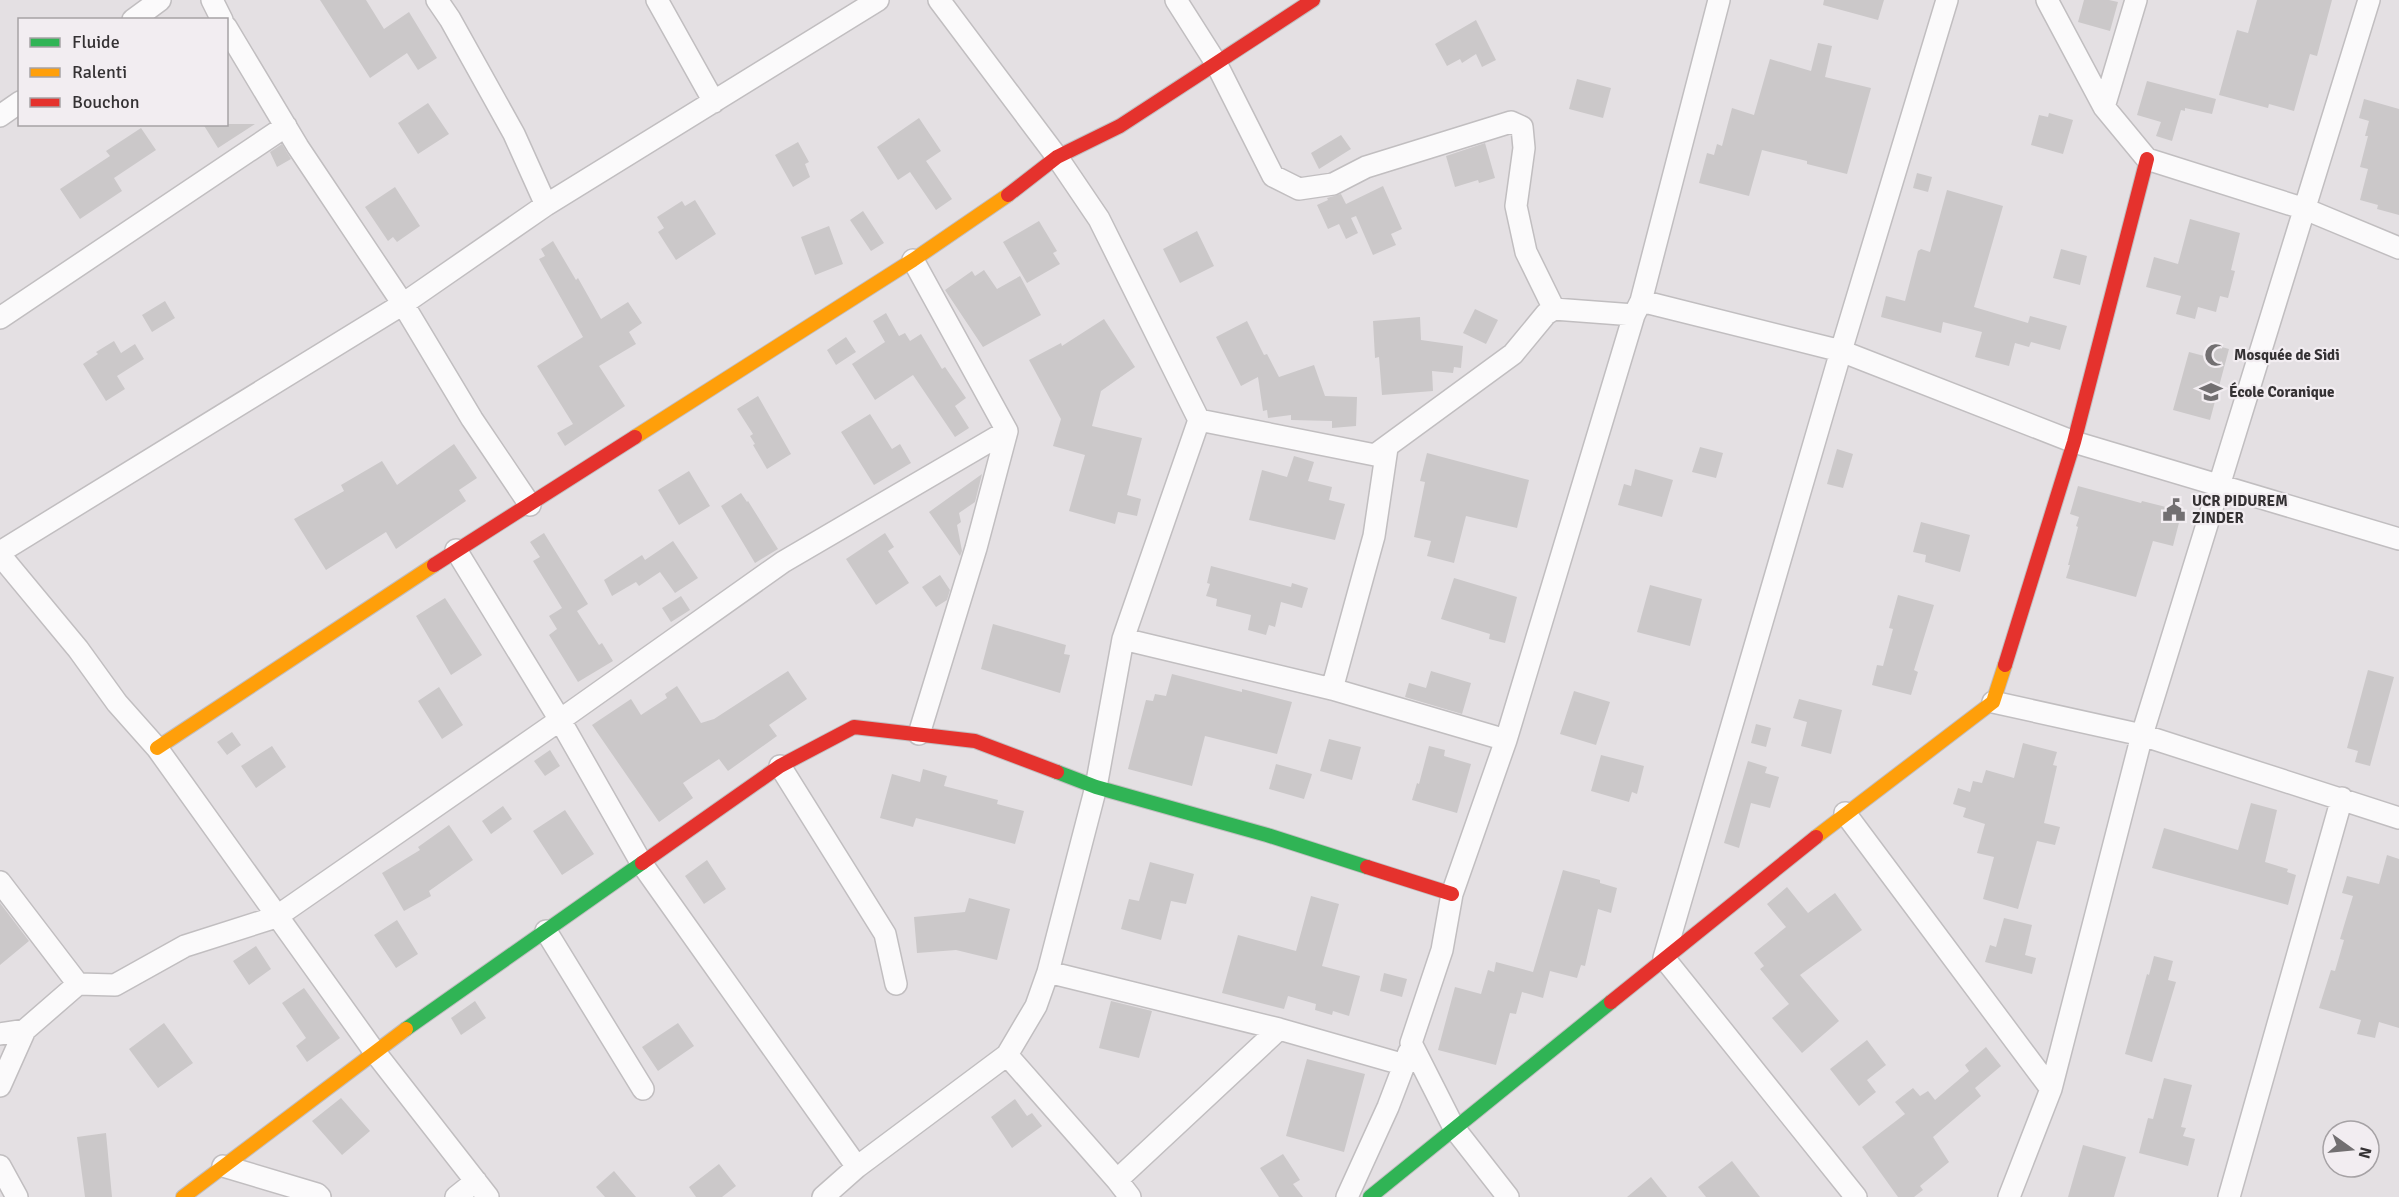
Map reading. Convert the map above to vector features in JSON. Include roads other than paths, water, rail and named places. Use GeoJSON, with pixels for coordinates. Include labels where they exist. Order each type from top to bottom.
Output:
{"type":"FeatureCollection","features":[{"type":"Feature","properties":{"kind":"street"},"geometry":{"type":"LineString","coordinates":[[136,18],[160,0]]}},
{"type":"Feature","properties":{"kind":"street"},"geometry":{"type":"LineString","coordinates":[[212,0],[221,18]]}},
{"type":"Feature","properties":{"kind":"street"},"geometry":{"type":"LineString","coordinates":[[437,0],[450,19],[514,134],[546,205]]}},
{"type":"Feature","properties":{"kind":"street"},"geometry":{"type":"LineString","coordinates":[[657,0],[714,102]]}},
{"type":"Feature","properties":{"kind":"street"},"geometry":{"type":"LineString","coordinates":[[456,1197],[482,1189],[374,1051],[157,748],[117,703],[78,649],[0,554],[403,304],[546,205],[878,0]]}},
{"type":"Feature","properties":{"kind":"street"},"geometry":{"type":"LineString","coordinates":[[823,1197],[857,1167],[1007,1055],[1036,1006],[1048,972],[1096,787],[1123,639],[1199,420],[1099,219],[1056,157],[939,0]]}},
{"type":"Feature","properties":{"kind":"street"},"geometry":{"type":"LineString","coordinates":[[1176,0],[1216,63],[1273,176],[1299,189],[1333,183],[1366,167],[1511,122],[1522,127],[1524,148],[1516,206],[1526,252],[1554,309]]}},
{"type":"Feature","properties":{"kind":"street"},"geometry":{"type":"LineString","coordinates":[[157,748],[456,550],[914,260],[991,208],[1056,157],[1120,126],[1313,0]]}},
{"type":"Feature","properties":{"kind":"street"},"geometry":{"type":"LineString","coordinates":[[1347,1197],[1406,1065],[1442,950],[1452,894],[1506,740],[1638,308],[1719,0]]}},
{"type":"Feature","properties":{"kind":"street"},"geometry":{"type":"LineString","coordinates":[[1664,958],[1841,351],[1947,0]]}},
{"type":"Feature","properties":{"kind":"street"},"geometry":{"type":"LineString","coordinates":[[2047,0],[2104,107],[2147,159],[2305,208],[2399,248]]}},
{"type":"Feature","properties":{"kind":"street"},"geometry":{"type":"LineString","coordinates":[[2104,107],[2136,0]]}},
{"type":"Feature","properties":{"kind":"street"},"geometry":{"type":"LineString","coordinates":[[1990,1197],[2012,1187],[2051,1089],[2142,735],[2369,0]]}},
{"type":"Feature","properties":{"kind":"street"},"geometry":{"type":"LineString","coordinates":[[228,30],[286,126],[403,304],[472,419],[530,505]]}},
{"type":"Feature","properties":{"kind":"street"},"geometry":{"type":"LineString","coordinates":[[0,116],[18,103]]}},
{"type":"Feature","properties":{"kind":"street"},"geometry":{"type":"LineString","coordinates":[[0,318],[286,126]]}},
{"type":"Feature","properties":{"kind":"street"},"geometry":{"type":"LineString","coordinates":[[1370,1197],[1845,813],[1993,702],[2074,442],[2147,159]]}},
{"type":"Feature","properties":{"kind":"street"},"geometry":{"type":"LineString","coordinates":[[914,260],[1007,431],[976,548],[919,734]]}},
{"type":"Feature","properties":{"kind":"street"},"geometry":{"type":"LineString","coordinates":[[1199,420],[1375,455],[1513,354],[1546,314],[1554,309],[1638,308],[1841,351],[2074,442],[2399,539]]}},
{"type":"Feature","properties":{"kind":"street"},"geometry":{"type":"LineString","coordinates":[[0,1086],[26,1030],[78,984],[115,985],[185,946],[276,916],[560,720],[783,562],[1007,431]]}},
{"type":"Feature","properties":{"kind":"street"},"geometry":{"type":"LineString","coordinates":[[1332,689],[1374,536],[1387,448]]}},
{"type":"Feature","properties":{"kind":"street"},"geometry":{"type":"LineString","coordinates":[[456,550],[560,720],[642,864],[857,1167]]}},
{"type":"Feature","properties":{"kind":"street"},"geometry":{"type":"LineString","coordinates":[[1123,639],[1332,689],[1506,740]]}},
{"type":"Feature","properties":{"kind":"street"},"geometry":{"type":"LineString","coordinates":[[1993,702],[2142,735],[2399,818]]}},
{"type":"Feature","properties":{"kind":"street"},"geometry":{"type":"LineString","coordinates":[[183,1197],[374,1051],[780,766],[854,727],[975,741],[1096,787],[1267,835],[1452,894]]}},
{"type":"Feature","properties":{"kind":"street"},"geometry":{"type":"LineString","coordinates":[[780,766],[885,934],[896,984]]}},
{"type":"Feature","properties":{"kind":"street"},"geometry":{"type":"LineString","coordinates":[[2229,1197],[2342,798]]}},
{"type":"Feature","properties":{"kind":"street"},"geometry":{"type":"LineString","coordinates":[[1845,813],[2051,1089]]}},
{"type":"Feature","properties":{"kind":"street"},"geometry":{"type":"LineString","coordinates":[[0,882],[78,984]]}},
{"type":"Feature","properties":{"kind":"street"},"geometry":{"type":"LineString","coordinates":[[546,931],[643,1089]]}},
{"type":"Feature","properties":{"kind":"street"},"geometry":{"type":"LineString","coordinates":[[1664,958],[1856,1197]]}},
{"type":"Feature","properties":{"kind":"street"},"geometry":{"type":"LineString","coordinates":[[1048,972],[1279,1029],[1406,1065]]}},
{"type":"Feature","properties":{"kind":"street"},"geometry":{"type":"LineString","coordinates":[[1117,1179],[1279,1029]]}},
{"type":"Feature","properties":{"kind":"street"},"geometry":{"type":"LineString","coordinates":[[0,1034],[26,1030]]}},
{"type":"Feature","properties":{"kind":"street"},"geometry":{"type":"LineString","coordinates":[[1412,1043],[1454,1128],[1508,1197]]}},
{"type":"Feature","properties":{"kind":"street"},"geometry":{"type":"LineString","coordinates":[[1007,1055],[1117,1179],[1130,1197]]}},
{"type":"Feature","properties":{"kind":"street"},"geometry":{"type":"LineString","coordinates":[[0,1166],[17,1197]]}},
{"type":"Feature","properties":{"kind":"street"},"geometry":{"type":"LineString","coordinates":[[223,1166],[320,1197]]}},
{"type":"Feature","properties":{"kind":"place","name":"Mosquée de Sidi"},"geometry":{"type":"Point","coordinates":[2216,355]}},
{"type":"Feature","properties":{"kind":"place","name":"École Coranique"},"geometry":{"type":"Point","coordinates":[2211,392]}},
{"type":"Feature","properties":{"kind":"place","name":"UCR PIDUREM ZINDER"},"geometry":{"type":"Point","coordinates":[2174,510]}}]}
